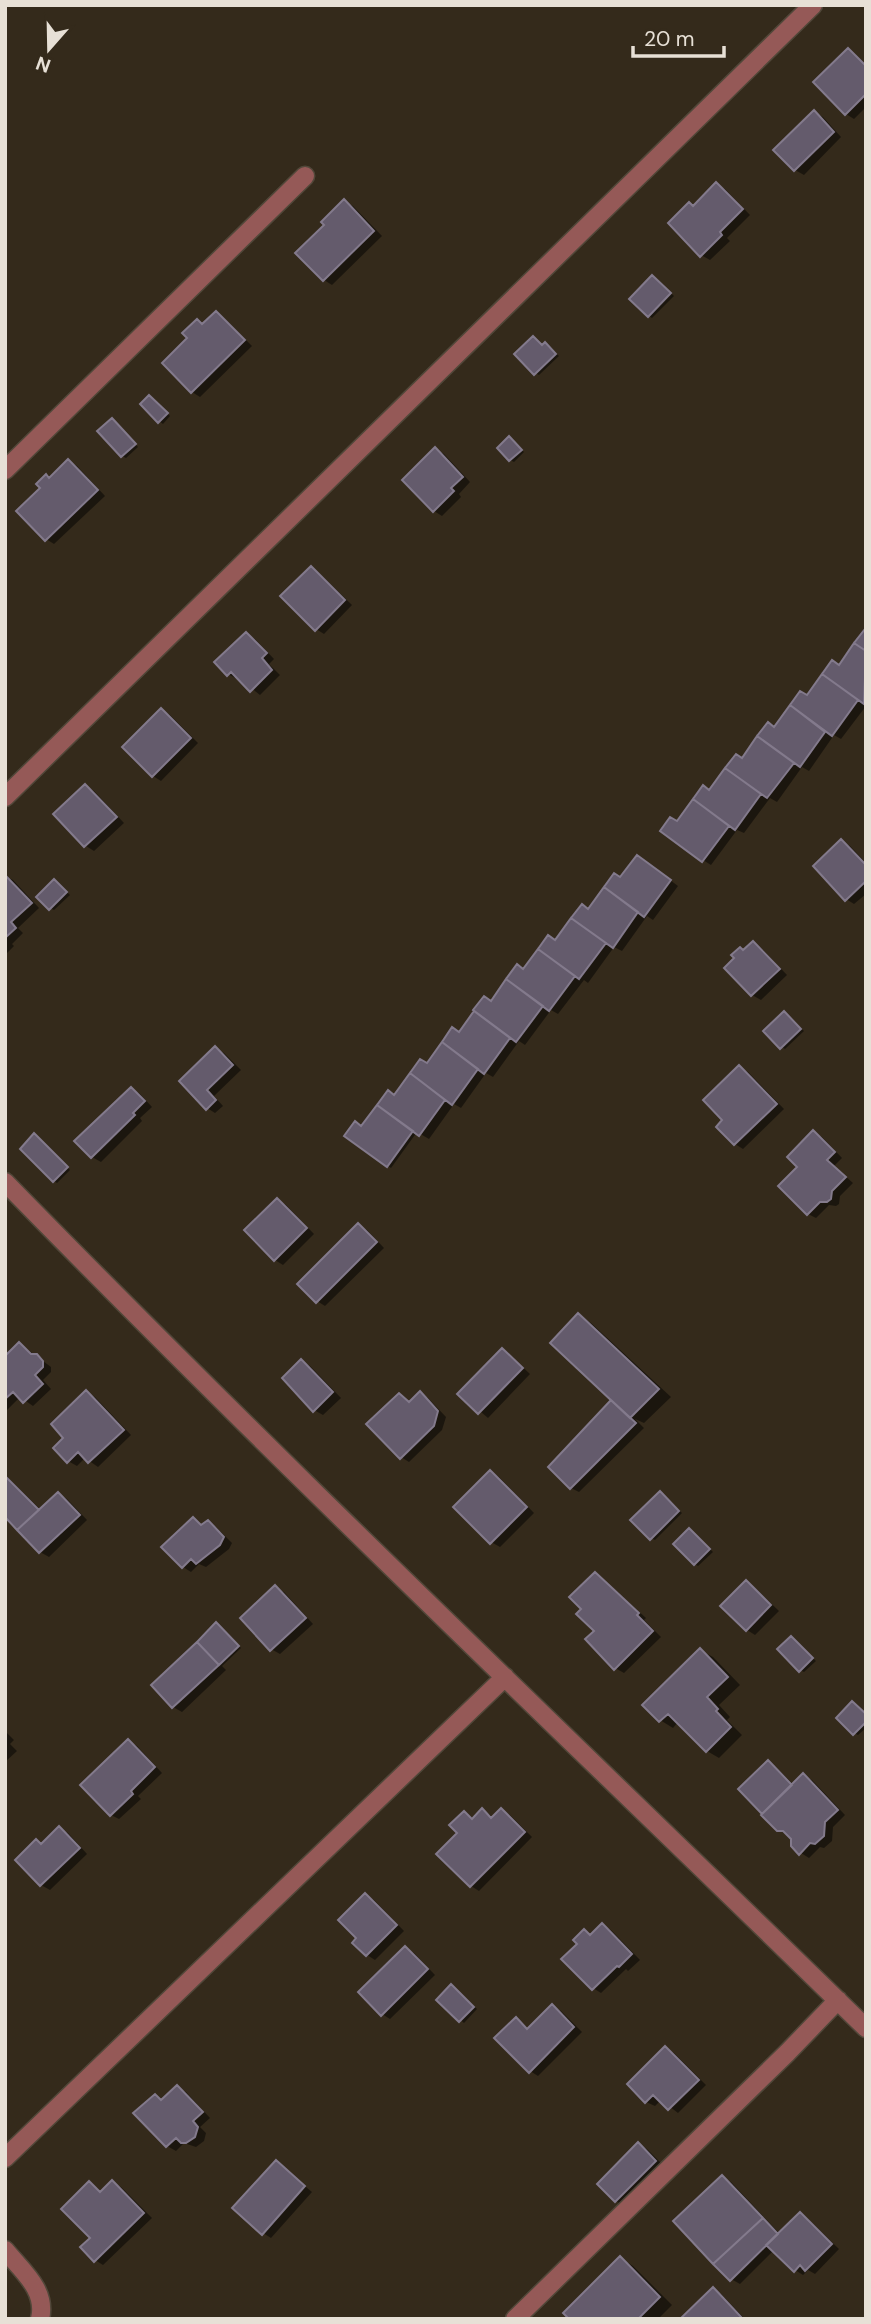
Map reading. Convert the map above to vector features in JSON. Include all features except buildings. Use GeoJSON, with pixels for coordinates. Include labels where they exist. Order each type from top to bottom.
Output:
{"type":"FeatureCollection","features":[{"type":"Feature","properties":{"kind":"street"},"geometry":{"type":"LineString","coordinates":[[5,797],[813,5]]}},
{"type":"Feature","properties":{"kind":"street"},"geometry":{"type":"LineString","coordinates":[[5,470],[305,176]]}},
{"type":"Feature","properties":{"kind":"street"},"geometry":{"type":"LineString","coordinates":[[5,1182],[164,1345],[337,1516],[866,2028]]}},
{"type":"Feature","properties":{"kind":"street"},"geometry":{"type":"LineString","coordinates":[[5,2158],[505,1677]]}},
{"type":"Feature","properties":{"kind":"street"},"geometry":{"type":"LineString","coordinates":[[515,2319],[838,2000]]}},
{"type":"Feature","properties":{"kind":"street"},"geometry":{"type":"LineString","coordinates":[[5,2250],[36,2287],[41,2299],[40,2319]]}}]}
